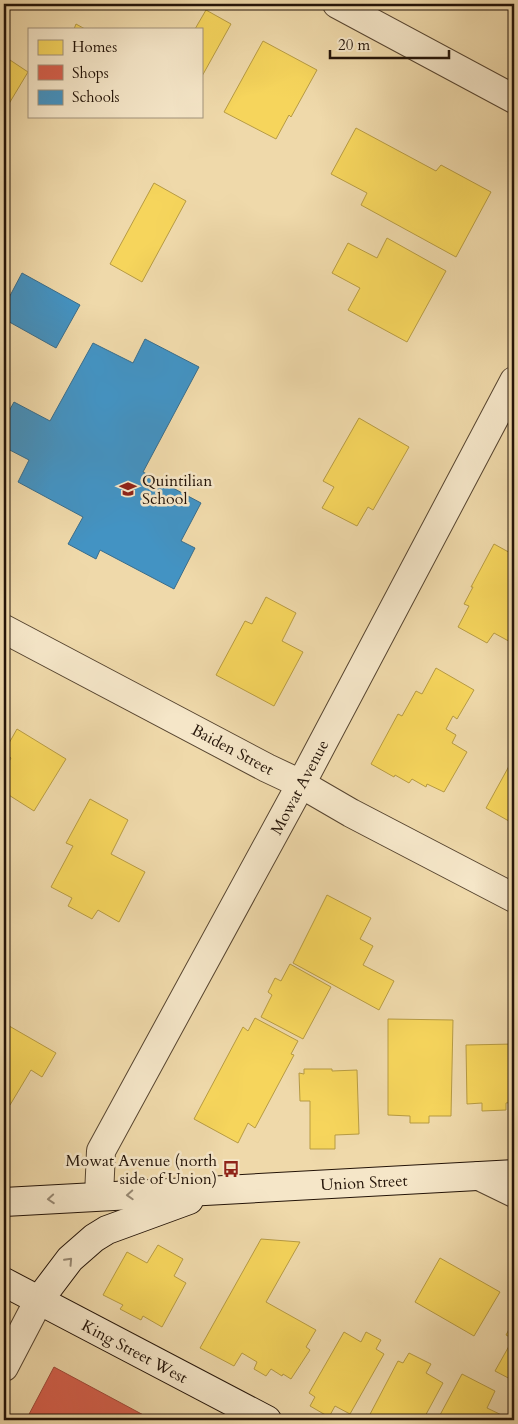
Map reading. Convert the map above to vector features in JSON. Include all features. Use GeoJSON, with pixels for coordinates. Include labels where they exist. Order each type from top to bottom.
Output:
{"type":"FeatureCollection","features":[{"type":"Feature","properties":{"kind":"street"},"geometry":{"type":"LineString","coordinates":[[337,4],[514,99]]}},
{"type":"Feature","properties":{"kind":"street","name":"Mowat Avenue"},"geometry":{"type":"LineString","coordinates":[[98,1196],[101,1151],[301,784],[514,380]]}},
{"type":"Feature","properties":{"kind":"street","name":"Baiden Street"},"geometry":{"type":"LineString","coordinates":[[4,629],[514,898]]}},
{"type":"Feature","properties":{"kind":"street","name":"Union Street"},"geometry":{"type":"LineString","coordinates":[[4,1202],[514,1174]]}},
{"type":"Feature","properties":{"kind":"street"},"geometry":{"type":"LineString","coordinates":[[479,1176],[514,1193]]}},
{"type":"Feature","properties":{"kind":"street","name":"Union Street"},"geometry":{"type":"LineString","coordinates":[[39,1300],[70,1258],[100,1234],[214,1191]]}},
{"type":"Feature","properties":{"kind":"street","name":"King Street West"},"geometry":{"type":"LineString","coordinates":[[4,1282],[266,1420]]}},
{"type":"Feature","properties":{"kind":"street"},"geometry":{"type":"LineString","coordinates":[[4,1367],[39,1300]]}},
{"type":"Feature","properties":{"kind":"building: Homes"},"geometry":{"type":"Polygon","coordinates":[[[506,4],[514,4],[514,9],[506,4]]]}},
{"type":"Feature","properties":{"kind":"building: Homes"},"geometry":{"type":"Polygon","coordinates":[[[206,10],[231,24],[202,76],[202,28],[196,28],[206,10]]]}},
{"type":"Feature","properties":{"kind":"building: Homes"},"geometry":{"type":"Polygon","coordinates":[[[76,24],[83,28],[74,28],[76,24]]]}},
{"type":"Feature","properties":{"kind":"building: Homes"},"geometry":{"type":"Polygon","coordinates":[[[263,41],[317,70],[291,117],[289,115],[276,139],[224,112],[263,41]]]}},
{"type":"Feature","properties":{"kind":"building: Homes"},"geometry":{"type":"Polygon","coordinates":[[[4,56],[28,72],[4,112],[4,56]]]}},
{"type":"Feature","properties":{"kind":"building: Homes"},"geometry":{"type":"Polygon","coordinates":[[[356,128],[436,171],[441,165],[491,192],[456,257],[361,205],[367,193],[331,174],[356,128]]]}},
{"type":"Feature","properties":{"kind":"building: Homes"},"geometry":{"type":"Polygon","coordinates":[[[154,183],[186,201],[142,282],[110,264],[154,183]]]}},
{"type":"Feature","properties":{"kind":"building: Homes"},"geometry":{"type":"Polygon","coordinates":[[[387,238],[446,271],[407,342],[348,310],[360,288],[332,273],[348,243],[377,258],[387,238]]]}},
{"type":"Feature","properties":{"kind":"building: Homes"},"geometry":{"type":"Polygon","coordinates":[[[359,418],[409,447],[373,510],[368,507],[357,526],[322,508],[334,487],[323,481],[359,418]]]}},
{"type":"Feature","properties":{"kind":"building: Homes"},"geometry":{"type":"Polygon","coordinates":[[[494,544],[514,555],[514,644],[494,633],[487,643],[458,627],[469,606],[464,604],[473,587],[471,587],[494,544]]]}},
{"type":"Feature","properties":{"kind":"building: Homes"},"geometry":{"type":"Polygon","coordinates":[[[266,597],[296,613],[282,641],[303,652],[274,706],[216,675],[245,621],[252,624],[266,597]]]}},
{"type":"Feature","properties":{"kind":"building: Homes"},"geometry":{"type":"Polygon","coordinates":[[[436,668],[474,690],[457,719],[453,716],[446,729],[456,735],[452,743],[467,752],[444,792],[427,784],[426,787],[412,779],[409,783],[371,764],[398,714],[402,716],[416,691],[422,694],[436,668]]]}},
{"type":"Feature","properties":{"kind":"building: Homes"},"geometry":{"type":"Polygon","coordinates":[[[17,729],[66,759],[34,811],[4,792],[4,771],[11,758],[4,752],[17,729]]]}},
{"type":"Feature","properties":{"kind":"building: Homes"},"geometry":{"type":"Polygon","coordinates":[[[514,757],[514,824],[486,808],[514,757]]]}},
{"type":"Feature","properties":{"kind":"building: Homes"},"geometry":{"type":"Polygon","coordinates":[[[90,799],[128,820],[111,854],[145,872],[119,922],[98,910],[92,919],[68,906],[72,898],[51,887],[73,846],[66,843],[90,799]]]}},
{"type":"Feature","properties":{"kind":"building: Homes"},"geometry":{"type":"Polygon","coordinates":[[[327,895],[371,918],[360,939],[373,946],[363,965],[394,981],[379,1010],[293,963],[327,895]]]}},
{"type":"Feature","properties":{"kind":"building: Homes"},"geometry":{"type":"Polygon","coordinates":[[[290,964],[331,987],[303,1039],[261,1017],[272,995],[268,992],[275,978],[281,981],[290,964]]]}},
{"type":"Feature","properties":{"kind":"building: Homes"},"geometry":{"type":"Polygon","coordinates":[[[255,1018],[298,1041],[291,1054],[294,1055],[255,1128],[248,1123],[238,1143],[194,1119],[243,1027],[248,1031],[255,1018]]]}},
{"type":"Feature","properties":{"kind":"building: Homes"},"geometry":{"type":"Polygon","coordinates":[[[388,1019],[453,1020],[451,1116],[429,1116],[429,1123],[410,1123],[410,1116],[388,1115],[388,1019]]]}},
{"type":"Feature","properties":{"kind":"building: Homes"},"geometry":{"type":"Polygon","coordinates":[[[4,1023],[56,1053],[42,1077],[31,1070],[10,1105],[4,1102],[4,1023]]]}},
{"type":"Feature","properties":{"kind":"building: Homes"},"geometry":{"type":"Polygon","coordinates":[[[514,1044],[514,1102],[506,1103],[506,1110],[482,1111],[482,1103],[467,1104],[466,1045],[514,1044]]]}},
{"type":"Feature","properties":{"kind":"building: Homes"},"geometry":{"type":"Polygon","coordinates":[[[304,1069],[357,1070],[359,1134],[335,1135],[335,1149],[310,1149],[310,1101],[300,1101],[299,1073],[304,1074],[304,1069]]]}},
{"type":"Feature","properties":{"kind":"building: Homes"},"geometry":{"type":"Polygon","coordinates":[[[261,1239],[300,1242],[266,1302],[316,1330],[306,1347],[310,1350],[291,1379],[271,1369],[266,1376],[254,1369],[257,1362],[242,1353],[234,1366],[200,1348],[261,1239]]]}},
{"type":"Feature","properties":{"kind":"building: Homes"},"geometry":{"type":"Polygon","coordinates":[[[158,1245],[183,1259],[174,1276],[186,1283],[162,1327],[143,1316],[141,1320],[120,1309],[123,1305],[103,1295],[127,1252],[147,1263],[158,1245]]]}},
{"type":"Feature","properties":{"kind":"building: Homes"},"geometry":{"type":"Polygon","coordinates":[[[440,1258],[500,1292],[474,1336],[415,1302],[440,1258]]]}},
{"type":"Feature","properties":{"kind":"building: Homes"},"geometry":{"type":"Polygon","coordinates":[[[514,1320],[514,1381],[495,1371],[513,1339],[506,1335],[514,1320]]]}},
{"type":"Feature","properties":{"kind":"building: Homes"},"geometry":{"type":"Polygon","coordinates":[[[344,1332],[361,1342],[366,1332],[381,1340],[376,1349],[384,1354],[350,1414],[335,1406],[329,1417],[310,1406],[315,1397],[309,1393],[344,1332]]]}},
{"type":"Feature","properties":{"kind":"building: Homes"},"geometry":{"type":"Polygon","coordinates":[[[409,1353],[431,1364],[426,1373],[443,1383],[423,1420],[367,1420],[398,1361],[403,1363],[409,1353]]]}},
{"type":"Feature","properties":{"kind":"building: Homes"},"geometry":{"type":"Polygon","coordinates":[[[462,1374],[495,1391],[487,1408],[512,1420],[450,1420],[440,1415],[462,1374]]]}},
{"type":"Feature","properties":{"kind":"building: Shops"},"geometry":{"type":"Polygon","coordinates":[[[54,1367],[149,1418],[147,1420],[26,1420],[54,1367]]]}},
{"type":"Feature","properties":{"kind":"building: Schools"},"geometry":{"type":"Polygon","coordinates":[[[22,273],[80,305],[56,348],[4,319],[4,307],[22,273]]]}},
{"type":"Feature","properties":{"kind":"building: Schools"},"geometry":{"type":"Polygon","coordinates":[[[145,339],[199,367],[143,472],[201,503],[181,541],[195,548],[174,589],[100,550],[96,559],[68,544],[83,517],[18,482],[29,460],[4,447],[4,420],[14,402],[50,421],[93,343],[133,363],[145,339]]]}},
{"type":"Feature","properties":{"kind":"place","name":"Quintilian School"},"geometry":{"type":"Point","coordinates":[128,489]}},
{"type":"Feature","properties":{"kind":"place","name":"Mowat Avenue (north side of Union)"},"geometry":{"type":"Point","coordinates":[231,1169]}}]}
